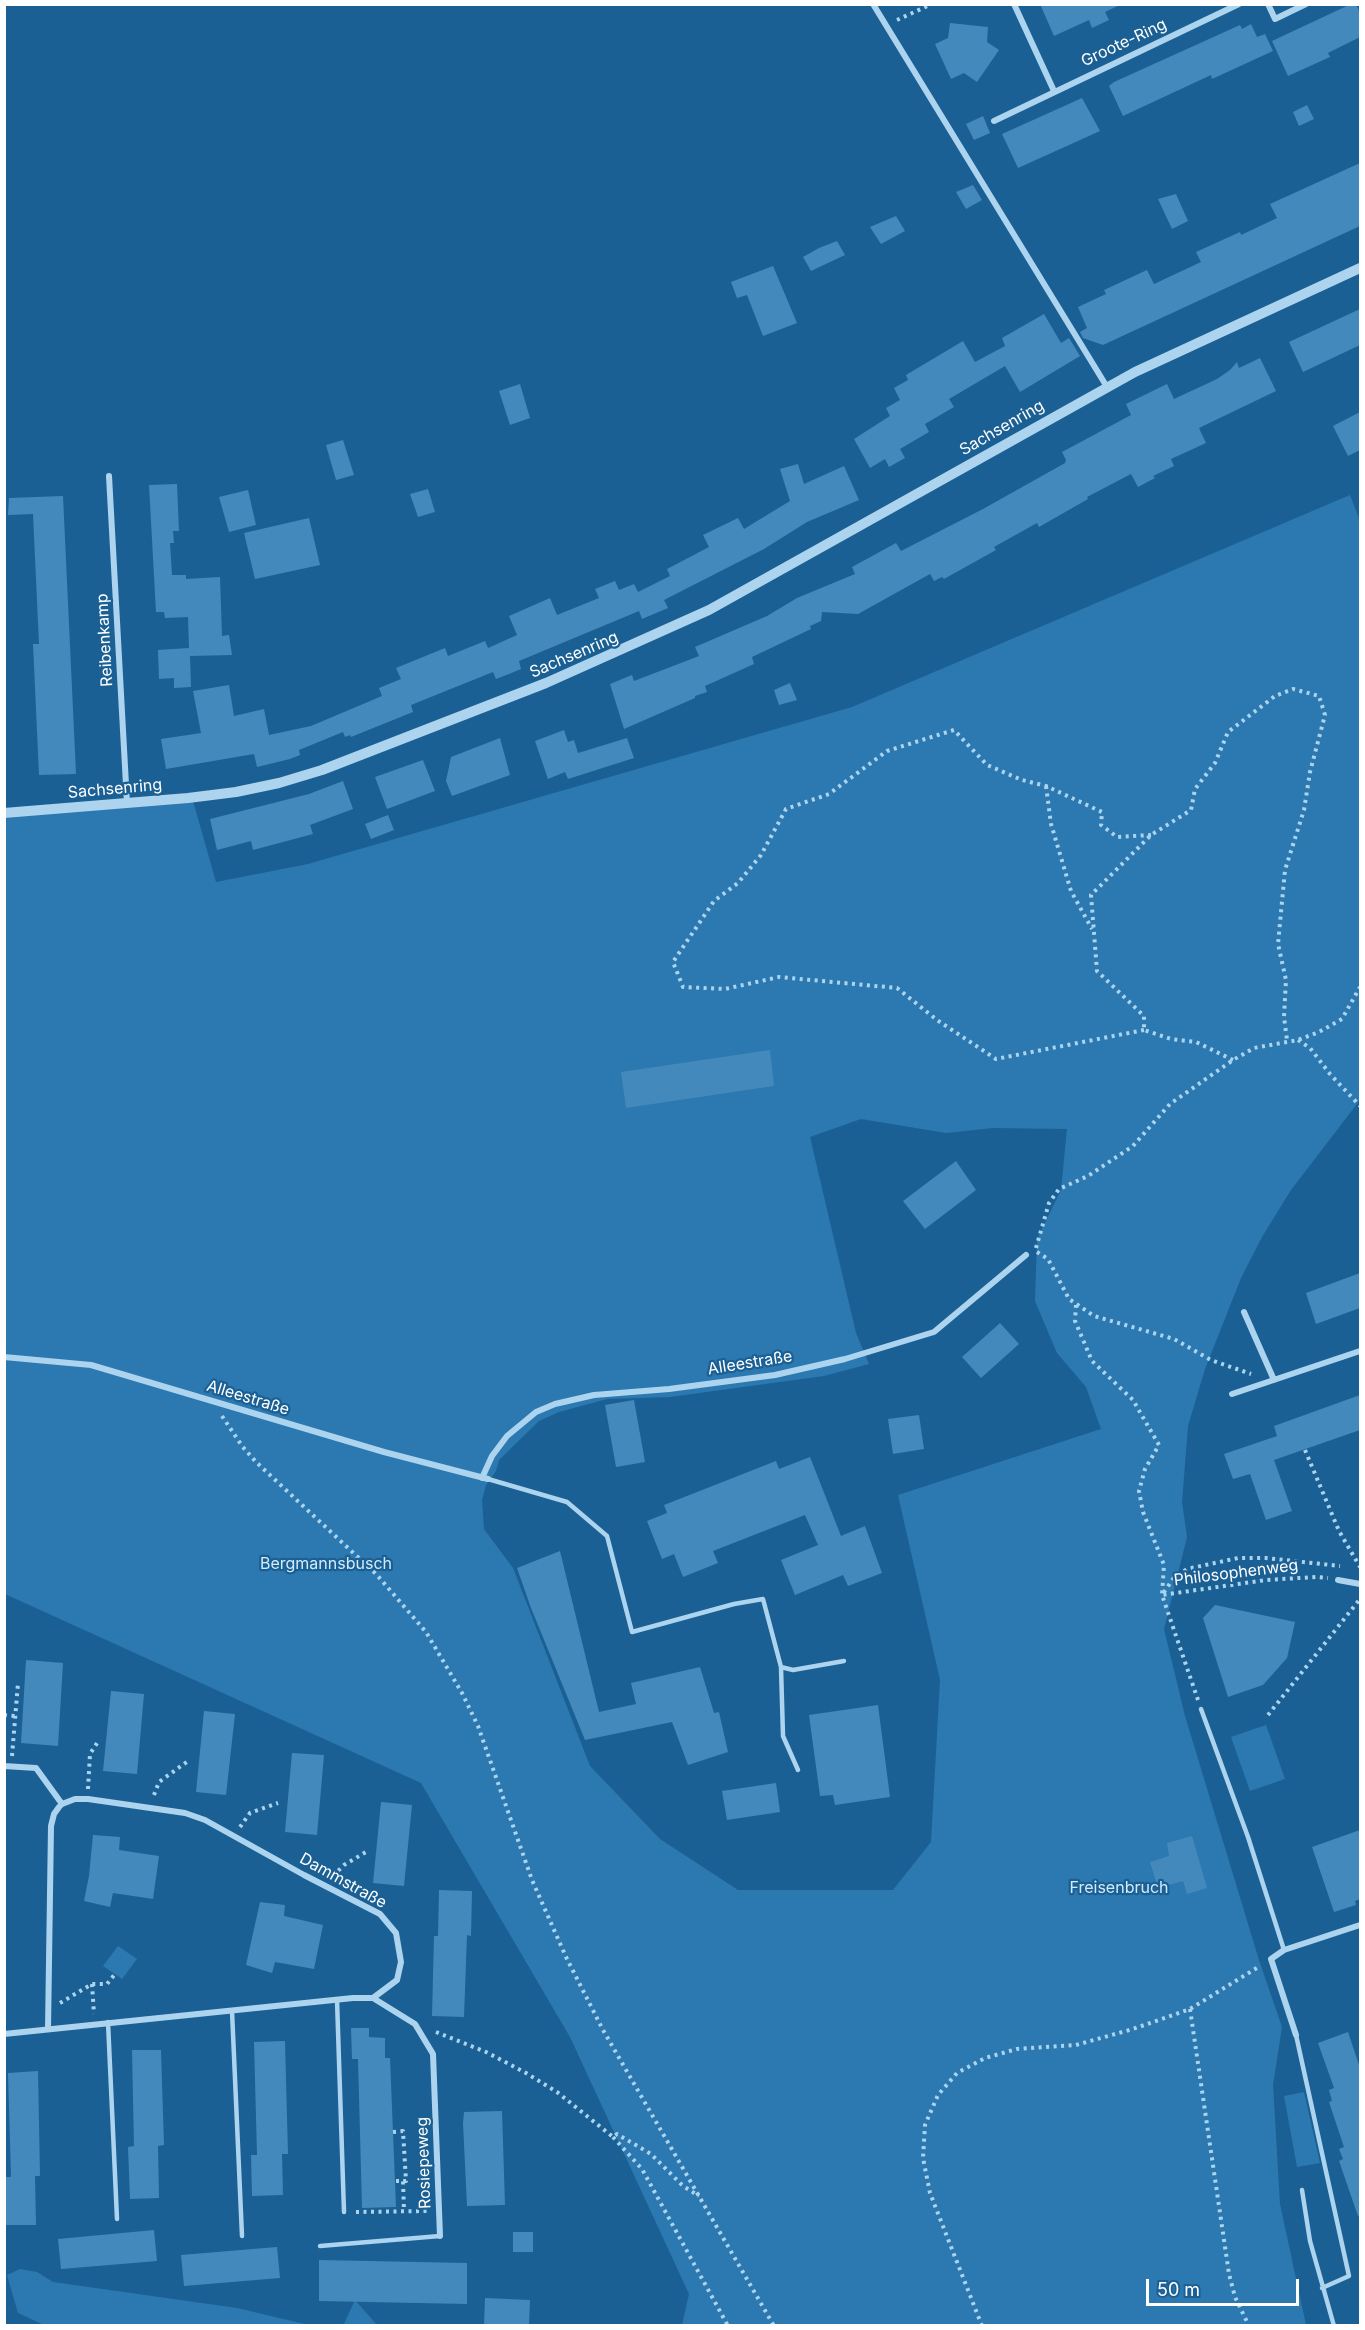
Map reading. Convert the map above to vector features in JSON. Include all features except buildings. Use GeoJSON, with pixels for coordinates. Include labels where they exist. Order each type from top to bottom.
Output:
{"type":"FeatureCollection","features":[{"type":"Feature","properties":{"kind":"street"},"geometry":{"type":"LineString","coordinates":[[873,4],[1107,387]]}},
{"type":"Feature","properties":{"kind":"street"},"geometry":{"type":"LineString","coordinates":[[1014,4],[1054,91]]}},
{"type":"Feature","properties":{"kind":"street","name":"Groote-Ring"},"geometry":{"type":"LineString","coordinates":[[994,121],[1239,4]]}},
{"type":"Feature","properties":{"kind":"street"},"geometry":{"type":"LineString","coordinates":[[1268,4],[1275,19],[1306,4]]}},
{"type":"Feature","properties":{"kind":"street","name":"Sachsenring"},"geometry":{"type":"LineString","coordinates":[[4,813],[236,792],[279,783],[322,770],[546,683],[709,610],[1107,387],[1360,268]]}},
{"type":"Feature","properties":{"kind":"street","name":"Reibenkamp"},"geometry":{"type":"LineString","coordinates":[[109,476],[127,803]]}},
{"type":"Feature","properties":{"kind":"street","name":"Alleestraße"},"geometry":{"type":"LineString","coordinates":[[4,1357],[91,1365],[384,1452],[485,1478],[492,1456],[507,1436],[536,1412],[555,1404],[594,1395],[669,1389],[775,1375],[845,1359],[934,1332],[1026,1255]]}},
{"type":"Feature","properties":{"kind":"street"},"geometry":{"type":"LineString","coordinates":[[1244,1312],[1274,1380]]}},
{"type":"Feature","properties":{"kind":"street"},"geometry":{"type":"LineString","coordinates":[[1232,1394],[1360,1351]]}},
{"type":"Feature","properties":{"kind":"street"},"geometry":{"type":"LineString","coordinates":[[1338,1580],[1360,1584]]}},
{"type":"Feature","properties":{"kind":"street"},"geometry":{"type":"LineString","coordinates":[[8,1766],[36,1768],[62,1804],[54,1814],[51,1826],[48,2029]]}},
{"type":"Feature","properties":{"kind":"street","name":"Dammstraße"},"geometry":{"type":"LineString","coordinates":[[62,1804],[75,1799],[88,1799],[185,1813],[205,1820],[304,1875],[381,1914],[396,1933],[401,1962],[397,1980],[373,1998]]}},
{"type":"Feature","properties":{"kind":"street"},"geometry":{"type":"LineString","coordinates":[[1296,2035],[1271,1959],[1284,1950],[1360,1925]]}},
{"type":"Feature","properties":{"kind":"street"},"geometry":{"type":"LineString","coordinates":[[4,2034],[108,2022],[373,1998]]}},
{"type":"Feature","properties":{"kind":"street","name":"Rosiepeweg"},"geometry":{"type":"LineString","coordinates":[[373,1998],[415,2024],[433,2054],[440,2236]]}},
{"type":"Feature","properties":{"kind":"lane"},"geometry":{"type":"LineString","coordinates":[[485,1478],[567,1502],[607,1536],[632,1632],[734,1604],[763,1599],[781,1667],[783,1736],[798,1770]]}},
{"type":"Feature","properties":{"kind":"lane"},"geometry":{"type":"LineString","coordinates":[[781,1667],[793,1670],[844,1661]]}},
{"type":"Feature","properties":{"kind":"lane"},"geometry":{"type":"LineString","coordinates":[[1201,1709],[1248,1837],[1284,1950]]}},
{"type":"Feature","properties":{"kind":"lane"},"geometry":{"type":"LineString","coordinates":[[337,2001],[344,2212]]}},
{"type":"Feature","properties":{"kind":"lane"},"geometry":{"type":"LineString","coordinates":[[232,2011],[242,2236]]}},
{"type":"Feature","properties":{"kind":"lane"},"geometry":{"type":"LineString","coordinates":[[108,2022],[117,2219]]}},
{"type":"Feature","properties":{"kind":"lane"},"geometry":{"type":"LineString","coordinates":[[1296,2035],[1349,2276],[1322,2288]]}},
{"type":"Feature","properties":{"kind":"lane"},"geometry":{"type":"LineString","coordinates":[[1302,2190],[1310,2241],[1334,2325]]}},
{"type":"Feature","properties":{"kind":"lane","name":"Rosiepeweg"},"geometry":{"type":"LineString","coordinates":[[320,2246],[440,2236]]}},
{"type":"Feature","properties":{"kind":"path"},"geometry":{"type":"LineString","coordinates":[[885,26],[932,4]]}},
{"type":"Feature","properties":{"kind":"path"},"geometry":{"type":"LineString","coordinates":[[1144,1030],[1144,1016],[1097,972],[1091,895],[1151,835],[1191,810],[1195,789],[1215,763],[1228,732],[1275,696],[1293,689],[1319,696],[1325,715],[1310,771],[1304,810],[1285,870],[1278,944],[1286,980],[1284,1017],[1287,1040]]}},
{"type":"Feature","properties":{"kind":"path"},"geometry":{"type":"LineString","coordinates":[[1151,835],[1117,837],[1101,825],[1102,812],[1046,786],[1022,780],[987,765],[954,730],[887,752],[829,794],[786,809],[761,855],[738,883],[714,901],[673,962],[683,987],[725,990],[779,977],[897,988],[938,1020],[996,1059],[1144,1030],[1171,1039],[1196,1042],[1233,1060]]}},
{"type":"Feature","properties":{"kind":"path"},"geometry":{"type":"LineString","coordinates":[[1046,786],[1051,824],[1071,891],[1092,930]]}},
{"type":"Feature","properties":{"kind":"path"},"geometry":{"type":"LineString","coordinates":[[1262,1385],[1254,1375],[1212,1360],[1174,1340],[1094,1316],[1076,1305],[1062,1289],[1048,1259],[1042,1253],[1035,1251],[1049,1203],[1059,1189],[1088,1176],[1133,1146],[1170,1104],[1233,1060],[1254,1048],[1287,1040],[1298,1040],[1319,1032],[1342,1018],[1360,987]]}},
{"type":"Feature","properties":{"kind":"path"},"geometry":{"type":"LineString","coordinates":[[1298,1040],[1310,1047],[1330,1074],[1360,1106]]}},
{"type":"Feature","properties":{"kind":"path"},"geometry":{"type":"LineString","coordinates":[[1076,1305],[1075,1321],[1092,1361],[1133,1400],[1159,1444],[1145,1469],[1139,1491],[1143,1512],[1164,1565],[1162,1595]]}},
{"type":"Feature","properties":{"kind":"path"},"geometry":{"type":"LineString","coordinates":[[220,1404],[227,1426],[256,1462],[363,1560],[406,1606],[426,1632],[462,1693],[478,1726],[532,1880],[566,1957],[603,2030],[774,2325]]}},
{"type":"Feature","properties":{"kind":"path"},"geometry":{"type":"LineString","coordinates":[[1305,1449],[1339,1531],[1360,1567]]}},
{"type":"Feature","properties":{"kind":"path"},"geometry":{"type":"LineString","coordinates":[[1162,1595],[1173,1579],[1187,1569],[1238,1558],[1266,1558],[1349,1567]]}},
{"type":"Feature","properties":{"kind":"path","name":"Philosophenweg"},"geometry":{"type":"LineString","coordinates":[[1201,1709],[1162,1595],[1266,1580],[1316,1577],[1338,1580]]}},
{"type":"Feature","properties":{"kind":"path"},"geometry":{"type":"LineString","coordinates":[[1268,1715],[1360,1599]]}},
{"type":"Feature","properties":{"kind":"path"},"geometry":{"type":"LineString","coordinates":[[8,1766],[18,1683]]}},
{"type":"Feature","properties":{"kind":"path"},"geometry":{"type":"LineString","coordinates":[[4,1715],[15,1716]]}},
{"type":"Feature","properties":{"kind":"path"},"geometry":{"type":"LineString","coordinates":[[88,1799],[90,1754],[99,1740]]}},
{"type":"Feature","properties":{"kind":"path"},"geometry":{"type":"LineString","coordinates":[[159,1782],[188,1761]]}},
{"type":"Feature","properties":{"kind":"path"},"geometry":{"type":"LineString","coordinates":[[250,1813],[278,1803]]}},
{"type":"Feature","properties":{"kind":"path"},"geometry":{"type":"LineString","coordinates":[[344,1865],[366,1852]]}},
{"type":"Feature","properties":{"kind":"path"},"geometry":{"type":"LineString","coordinates":[[982,2325],[930,2193],[922,2158],[926,2125],[938,2095],[957,2073],[985,2058],[1017,2049],[1076,2045],[1133,2029],[1190,2009],[1271,1959]]}},
{"type":"Feature","properties":{"kind":"path"},"geometry":{"type":"LineString","coordinates":[[49,2009],[93,1984],[107,1984],[115,1974]]}},
{"type":"Feature","properties":{"kind":"path"},"geometry":{"type":"LineString","coordinates":[[93,1984],[94,2024]]}},
{"type":"Feature","properties":{"kind":"path"},"geometry":{"type":"LineString","coordinates":[[1190,2009],[1230,2274],[1235,2297],[1249,2325]]}},
{"type":"Feature","properties":{"kind":"path"},"geometry":{"type":"LineString","coordinates":[[415,2024],[486,2052],[526,2073],[557,2092],[613,2137],[642,2169],[728,2325]]}},
{"type":"Feature","properties":{"kind":"path"},"geometry":{"type":"LineString","coordinates":[[393,2132],[403,2131],[406,2181],[404,2181],[404,2211]]}},
{"type":"Feature","properties":{"kind":"path"},"geometry":{"type":"LineString","coordinates":[[613,2137],[617,2134],[651,2154],[683,2186],[700,2196]]}},
{"type":"Feature","properties":{"kind":"path"},"geometry":{"type":"LineString","coordinates":[[396,2181],[404,2181]]}},
{"type":"Feature","properties":{"kind":"path"},"geometry":{"type":"LineString","coordinates":[[344,2212],[439,2211]]}},
{"type":"Feature","properties":{"kind":"green space"},"geometry":{"type":"Polygon","coordinates":[[[1350,495],[1360,521],[1360,1100],[1291,1190],[1262,1237],[1241,1278],[1205,1369],[1188,1426],[1182,1502],[1187,1537],[1164,1629],[1185,1716],[1259,1960],[1282,2027],[1273,2085],[1280,2204],[1306,2325],[682,2325],[689,2294],[570,2037],[421,1783],[5,1594],[5,816],[193,801],[216,882],[308,864],[852,707],[1350,495]],[[861,1119],[810,1137],[856,1333],[869,1364],[824,1376],[670,1397],[607,1399],[559,1412],[539,1421],[499,1460],[496,1471],[486,1485],[482,1500],[484,1529],[513,1568],[590,1766],[660,1839],[738,1890],[893,1890],[931,1842],[940,1680],[898,1495],[1101,1429],[1086,1387],[1057,1353],[1035,1301],[1037,1239],[1061,1190],[1067,1129],[993,1128],[946,1133],[861,1119]]]}},
{"type":"Feature","properties":{"kind":"green space"},"geometry":{"type":"Polygon","coordinates":[[[1266,1725],[1285,1779],[1250,1791],[1231,1737],[1266,1725]]]}},
{"type":"Feature","properties":{"kind":"green space"},"geometry":{"type":"Polygon","coordinates":[[[118,1946],[137,1959],[122,1979],[103,1966],[118,1946]]]}},
{"type":"Feature","properties":{"kind":"green space"},"geometry":{"type":"Polygon","coordinates":[[[1304,2092],[1320,2163],[1297,2167],[1284,2096],[1304,2092]]]}},
{"type":"Feature","properties":{"kind":"green space"},"geometry":{"type":"Polygon","coordinates":[[[20,2269],[37,2272],[53,2282],[237,2308],[309,2325],[44,2325],[18,2313],[7,2275],[20,2269]]]}},
{"type":"Feature","properties":{"kind":"green space"},"geometry":{"type":"Polygon","coordinates":[[[355,2300],[377,2325],[343,2326],[355,2300]]]}},
{"type":"Feature","properties":{"kind":"park label","name":"Bergmannsbusch"},"geometry":{"type":"Point","coordinates":[326,1564]}},
{"type":"Feature","properties":{"kind":"park label","name":"Freisenbruch"},"geometry":{"type":"Point","coordinates":[1119,1888]}}]}
